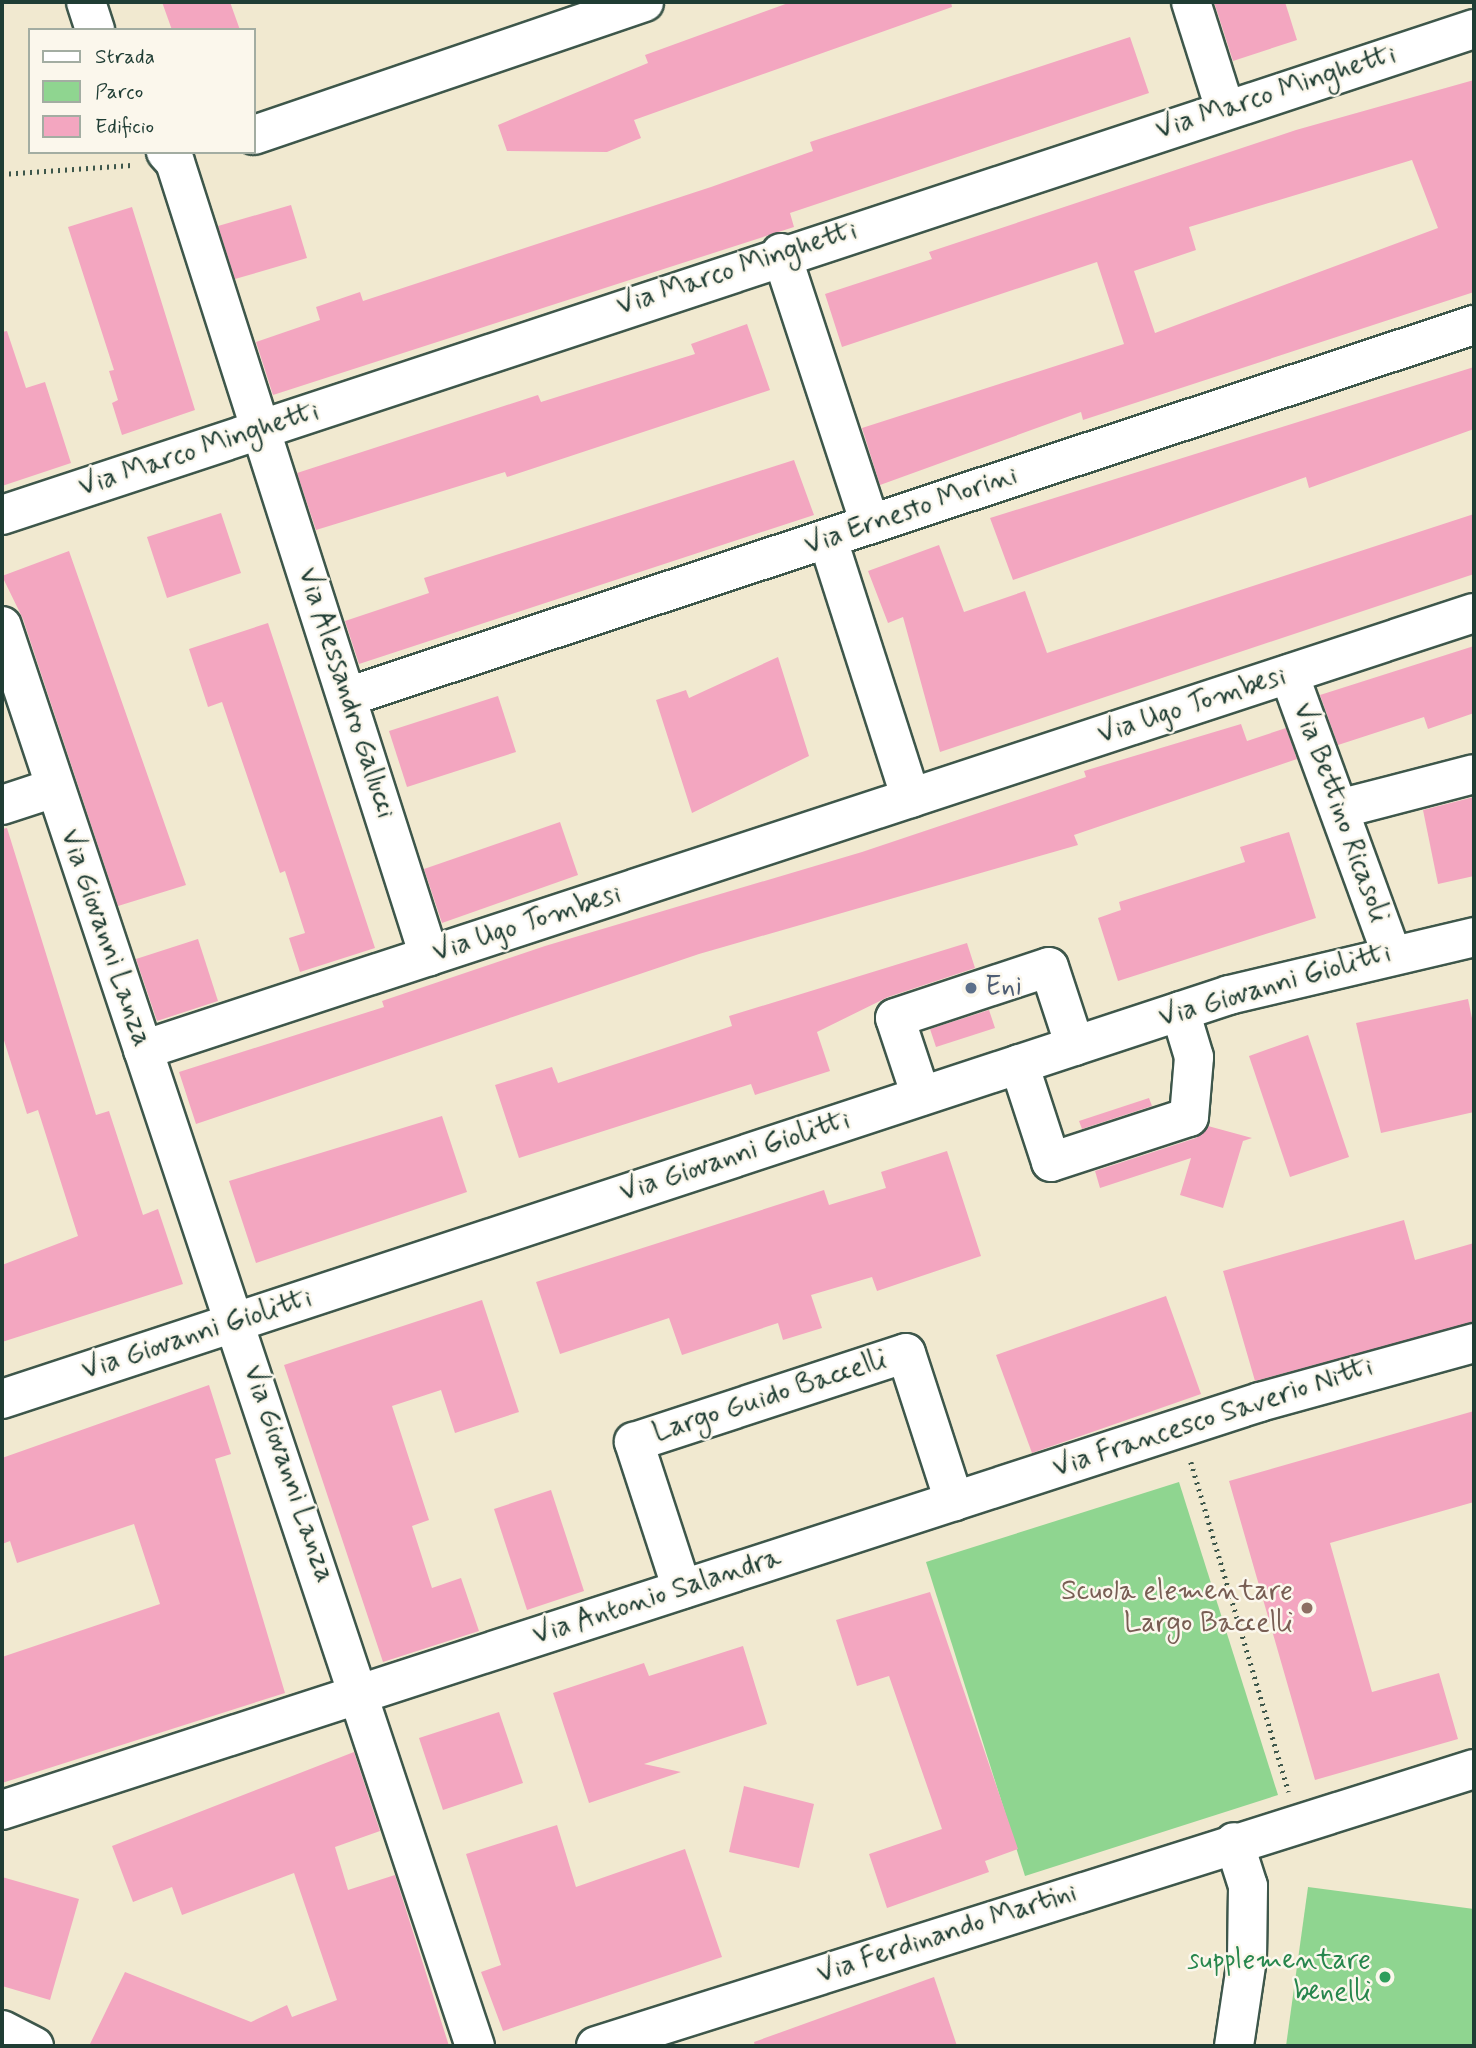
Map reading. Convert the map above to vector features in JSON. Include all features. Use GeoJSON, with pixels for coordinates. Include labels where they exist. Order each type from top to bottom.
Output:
{"type":"FeatureCollection","features":[{"type":"Feature","properties":{"kind":"street"},"geometry":{"type":"LineString","coordinates":[[86,2],[94,28]]}},
{"type":"Feature","properties":{"kind":"street"},"geometry":{"type":"LineString","coordinates":[[256,134],[644,2]]}},
{"type":"Feature","properties":{"kind":"street"},"geometry":{"type":"LineString","coordinates":[[1191,2],[1225,109]]}},
{"type":"Feature","properties":{"kind":"street","name":"Via Marco Minghetti"},"geometry":{"type":"LineString","coordinates":[[2,515],[781,253],[1474,29]]}},
{"type":"Feature","properties":{"kind":"street","name":"Via Alessandro Gallucci"},"geometry":{"type":"LineString","coordinates":[[182,156],[262,429],[429,956]]}},
{"type":"Feature","properties":{"kind":"street"},"geometry":{"type":"LineString","coordinates":[[781,253],[870,524]]}},
{"type":"Feature","properties":{"kind":"street","name":"Via Ernesto Morini"},"geometry":{"type":"LineString","coordinates":[[347,697],[1474,325]]}},
{"type":"Feature","properties":{"kind":"street"},"geometry":{"type":"LineString","coordinates":[[828,540],[911,798]]}},
{"type":"Feature","properties":{"kind":"street","name":"Via Ugo Tombesi"},"geometry":{"type":"LineString","coordinates":[[143,1050],[1474,613]]}},
{"type":"Feature","properties":{"kind":"street","name":"Via Giovanni Lanza"},"geometry":{"type":"LineString","coordinates":[[2,626],[54,788],[361,1693],[475,2046]]}},
{"type":"Feature","properties":{"kind":"street","name":"Via Bettino Ricasoli"},"geometry":{"type":"LineString","coordinates":[[1289,674],[1391,953]]}},
{"type":"Feature","properties":{"kind":"street"},"geometry":{"type":"LineString","coordinates":[[1339,808],[1474,775]]}},
{"type":"Feature","properties":{"kind":"street"},"geometry":{"type":"LineString","coordinates":[[2,805],[54,788]]}},
{"type":"Feature","properties":{"kind":"street","name":"Via Giovanni Giolitti"},"geometry":{"type":"LineString","coordinates":[[2,1399],[1180,1011],[1391,953],[1474,937]]}},
{"type":"Feature","properties":{"kind":"street"},"geometry":{"type":"LineString","coordinates":[[921,1096],[895,1018],[921,1009],[1049,967],[1075,1045]]}},
{"type":"Feature","properties":{"kind":"street"},"geometry":{"type":"LineString","coordinates":[[1019,1064],[1051,1162],[1189,1117],[1194,1057],[1180,1011]]}},
{"type":"Feature","properties":{"kind":"street","name":"Via Francesco Saverio Nitti"},"geometry":{"type":"LineString","coordinates":[[954,1501],[1396,1360],[1474,1343]]}},
{"type":"Feature","properties":{"kind":"street","name":"Largo Guido Baccelli"},"geometry":{"type":"LineString","coordinates":[[682,1589],[634,1441],[906,1353],[954,1501]]}},
{"type":"Feature","properties":{"kind":"street","name":"Via Antonio Salandra"},"geometry":{"type":"LineString","coordinates":[[2,1810],[954,1501]]}},
{"type":"Feature","properties":{"kind":"street","name":"Via Ferdinando Martini"},"geometry":{"type":"LineString","coordinates":[[596,2046],[1234,1842],[1474,1769]]}},
{"type":"Feature","properties":{"kind":"street"},"geometry":{"type":"LineString","coordinates":[[1234,1842],[1248,1886],[1247,1959],[1234,2046]]}},
{"type":"Feature","properties":{"kind":"street"},"geometry":{"type":"LineString","coordinates":[[2,2030],[34,2046]]}},
{"type":"Feature","properties":{"kind":"path"},"geometry":{"type":"LineString","coordinates":[[2,174],[182,156]]}},
{"type":"Feature","properties":{"kind":"path"},"geometry":{"type":"LineString","coordinates":[[1181,1427],[1298,1822]]}},
{"type":"Feature","properties":{"kind":"green space"},"geometry":{"type":"Polygon","coordinates":[[[1179,1482],[1278,1795],[1025,1876],[926,1562],[1179,1482]]]}},
{"type":"Feature","properties":{"kind":"green space","name":"supplementare benelli"},"geometry":{"type":"Polygon","coordinates":[[[1308,1887],[1474,1909],[1474,2046],[1286,2046],[1308,1887]]]}},
{"type":"Feature","properties":{"kind":"building"},"geometry":{"type":"Polygon","coordinates":[[[162,2],[230,2],[239,28],[171,28],[162,2]]]}},
{"type":"Feature","properties":{"kind":"building"},"geometry":{"type":"Polygon","coordinates":[[[791,2],[951,2],[952,7],[634,120],[641,138],[607,152],[507,151],[498,125],[648,63],[645,55],[791,2]]]}},
{"type":"Feature","properties":{"kind":"building"},"geometry":{"type":"Polygon","coordinates":[[[1214,2],[1285,2],[1297,40],[1233,61],[1214,2]]]}},
{"type":"Feature","properties":{"kind":"building"},"geometry":{"type":"Polygon","coordinates":[[[1130,37],[1149,93],[790,213],[794,227],[273,395],[256,342],[320,320],[316,307],[360,292],[363,301],[711,187],[813,151],[810,142],[1130,37]]]}},
{"type":"Feature","properties":{"kind":"building"},"geometry":{"type":"Polygon","coordinates":[[[1474,80],[1474,292],[1083,420],[1081,412],[880,485],[862,428],[1124,344],[1097,262],[842,347],[825,294],[932,259],[929,252],[1296,130],[1474,80]],[[1412,160],[1189,227],[1196,250],[1134,271],[1155,333],[1438,228],[1412,160]]]}},
{"type":"Feature","properties":{"kind":"building"},"geometry":{"type":"Polygon","coordinates":[[[291,205],[307,258],[235,279],[218,226],[291,205]]]}},
{"type":"Feature","properties":{"kind":"building"},"geometry":{"type":"Polygon","coordinates":[[[132,207],[195,410],[122,435],[112,403],[118,400],[109,371],[114,370],[68,227],[132,207]]]}},
{"type":"Feature","properties":{"kind":"building"},"geometry":{"type":"Polygon","coordinates":[[[747,324],[770,390],[507,477],[505,472],[316,530],[297,473],[538,395],[541,402],[695,354],[691,344],[747,324]]]}},
{"type":"Feature","properties":{"kind":"building"},"geometry":{"type":"Polygon","coordinates":[[[7,331],[26,388],[45,382],[71,463],[2,486],[2,332],[7,331]]]}},
{"type":"Feature","properties":{"kind":"building"},"geometry":{"type":"Polygon","coordinates":[[[1474,367],[1474,429],[1309,488],[1306,477],[1013,580],[990,518],[1474,367]]]}},
{"type":"Feature","properties":{"kind":"building"},"geometry":{"type":"Polygon","coordinates":[[[794,460],[814,515],[359,664],[345,621],[429,593],[424,578],[794,460]]]}},
{"type":"Feature","properties":{"kind":"building"},"geometry":{"type":"Polygon","coordinates":[[[221,513],[241,573],[167,598],[147,537],[221,513]]]}},
{"type":"Feature","properties":{"kind":"building"},"geometry":{"type":"Polygon","coordinates":[[[1474,514],[1474,574],[940,752],[903,617],[888,623],[868,571],[939,545],[964,612],[1025,591],[1047,653],[1474,514]]]}},
{"type":"Feature","properties":{"kind":"building"},"geometry":{"type":"Polygon","coordinates":[[[69,551],[186,885],[118,906],[23,619],[2,576],[69,551]]]}},
{"type":"Feature","properties":{"kind":"building"},"geometry":{"type":"Polygon","coordinates":[[[268,623],[375,948],[300,972],[289,938],[305,933],[285,871],[280,873],[222,702],[208,707],[189,649],[268,623]]]}},
{"type":"Feature","properties":{"kind":"building"},"geometry":{"type":"Polygon","coordinates":[[[1474,646],[1474,713],[1428,729],[1424,717],[1338,745],[1320,695],[1474,646]]]}},
{"type":"Feature","properties":{"kind":"building"},"geometry":{"type":"Polygon","coordinates":[[[778,657],[809,756],[692,813],[656,700],[686,690],[689,698],[778,657]]]}},
{"type":"Feature","properties":{"kind":"building"},"geometry":{"type":"Polygon","coordinates":[[[498,696],[516,752],[407,787],[389,731],[498,696]]]}},
{"type":"Feature","properties":{"kind":"building"},"geometry":{"type":"Polygon","coordinates":[[[1241,724],[1247,741],[1286,728],[1297,759],[1074,835],[1078,845],[699,954],[196,1124],[179,1072],[384,1007],[382,1001],[545,946],[862,852],[1086,777],[1084,771],[1241,724]]]}},
{"type":"Feature","properties":{"kind":"building"},"geometry":{"type":"Polygon","coordinates":[[[1474,797],[1474,876],[1438,884],[1423,810],[1474,797]]]}},
{"type":"Feature","properties":{"kind":"building"},"geometry":{"type":"Polygon","coordinates":[[[560,822],[578,875],[442,923],[424,869],[560,822]]]}},
{"type":"Feature","properties":{"kind":"building"},"geometry":{"type":"Polygon","coordinates":[[[7,828],[96,1115],[109,1111],[143,1215],[158,1209],[183,1284],[2,1342],[2,1265],[78,1236],[38,1110],[27,1114],[2,1034],[2,829],[7,828]]]}},
{"type":"Feature","properties":{"kind":"building"},"geometry":{"type":"Polygon","coordinates":[[[1289,832],[1316,918],[1118,981],[1098,918],[1121,910],[1119,902],[1245,862],[1240,847],[1289,832]]]}},
{"type":"Feature","properties":{"kind":"building"},"geometry":{"type":"Polygon","coordinates":[[[198,939],[218,1001],[157,1021],[136,959],[198,939]]]}},
{"type":"Feature","properties":{"kind":"building"},"geometry":{"type":"Polygon","coordinates":[[[967,943],[975,968],[888,997],[817,1032],[830,1071],[755,1095],[751,1084],[519,1158],[495,1085],[552,1067],[558,1083],[732,1026],[729,1016],[967,943]]]}},
{"type":"Feature","properties":{"kind":"building"},"geometry":{"type":"Polygon","coordinates":[[[1468,999],[1474,1028],[1474,1112],[1381,1133],[1356,1023],[1468,999]]]}},
{"type":"Feature","properties":{"kind":"building"},"geometry":{"type":"Polygon","coordinates":[[[989,1010],[995,1028],[936,1047],[930,1029],[989,1010]]]}},
{"type":"Feature","properties":{"kind":"building"},"geometry":{"type":"Polygon","coordinates":[[[1308,1035],[1349,1157],[1290,1177],[1249,1056],[1308,1035]]]}},
{"type":"Feature","properties":{"kind":"building"},"geometry":{"type":"Polygon","coordinates":[[[1149,1098],[1152,1106],[1082,1129],[1079,1121],[1149,1098]]]}},
{"type":"Feature","properties":{"kind":"building"},"geometry":{"type":"Polygon","coordinates":[[[442,1116],[467,1192],[256,1263],[229,1181],[442,1116]]]}},
{"type":"Feature","properties":{"kind":"building"},"geometry":{"type":"Polygon","coordinates":[[[1208,1126],[1252,1138],[1243,1141],[1223,1208],[1180,1195],[1191,1158],[1100,1188],[1095,1171],[1196,1138],[1208,1126]]]}},
{"type":"Feature","properties":{"kind":"building"},"geometry":{"type":"Polygon","coordinates":[[[947,1151],[981,1256],[877,1291],[872,1277],[811,1295],[822,1328],[783,1340],[778,1323],[682,1355],[669,1318],[560,1354],[536,1282],[824,1190],[829,1205],[886,1188],[881,1172],[947,1151]]]}},
{"type":"Feature","properties":{"kind":"building"},"geometry":{"type":"Polygon","coordinates":[[[1404,1220],[1415,1260],[1474,1243],[1474,1322],[1255,1381],[1223,1271],[1404,1220]]]}},
{"type":"Feature","properties":{"kind":"building"},"geometry":{"type":"Polygon","coordinates":[[[1166,1296],[1201,1394],[1032,1453],[996,1355],[1166,1296]]]}},
{"type":"Feature","properties":{"kind":"building"},"geometry":{"type":"Polygon","coordinates":[[[482,1300],[519,1412],[455,1433],[441,1390],[392,1406],[429,1520],[412,1526],[432,1588],[461,1578],[479,1631],[383,1662],[284,1365],[482,1300]]]}},
{"type":"Feature","properties":{"kind":"building"},"geometry":{"type":"Polygon","coordinates":[[[209,1385],[231,1454],[215,1459],[285,1693],[2,1783],[2,1657],[160,1604],[134,1524],[17,1563],[10,1541],[2,1544],[2,1458],[209,1385]]]}},
{"type":"Feature","properties":{"kind":"building","name":"Scuola elementare Largo Baccelli"},"geometry":{"type":"Polygon","coordinates":[[[1474,1411],[1474,1502],[1330,1543],[1372,1692],[1439,1673],[1458,1739],[1315,1780],[1229,1481],[1474,1411]]]}},
{"type":"Feature","properties":{"kind":"building"},"geometry":{"type":"Polygon","coordinates":[[[551,1490],[584,1591],[527,1610],[494,1509],[551,1490]]]}},
{"type":"Feature","properties":{"kind":"building"},"geometry":{"type":"Polygon","coordinates":[[[930,1592],[1018,1849],[985,1861],[989,1872],[887,1908],[869,1854],[942,1829],[889,1676],[857,1686],[836,1620],[930,1592]]]}},
{"type":"Feature","properties":{"kind":"building"},"geometry":{"type":"Polygon","coordinates":[[[743,1646],[767,1724],[644,1764],[681,1772],[589,1803],[553,1693],[644,1663],[649,1676],[743,1646]]]}},
{"type":"Feature","properties":{"kind":"building"},"geometry":{"type":"Polygon","coordinates":[[[499,1712],[523,1783],[443,1810],[419,1738],[499,1712]]]}},
{"type":"Feature","properties":{"kind":"building"},"geometry":{"type":"Polygon","coordinates":[[[354,1752],[380,1831],[335,1847],[348,1890],[395,1875],[449,2046],[89,2046],[125,1972],[251,2022],[287,2005],[292,2017],[337,2000],[294,1873],[182,1915],[172,1887],[133,1902],[112,1846],[354,1752]]]}},
{"type":"Feature","properties":{"kind":"building"},"geometry":{"type":"Polygon","coordinates":[[[744,1786],[814,1804],[799,1868],[729,1852],[744,1786]]]}},
{"type":"Feature","properties":{"kind":"building"},"geometry":{"type":"Polygon","coordinates":[[[557,1825],[576,1887],[685,1849],[722,1957],[503,2031],[481,1972],[501,1965],[466,1854],[557,1825]]]}},
{"type":"Feature","properties":{"kind":"building"},"geometry":{"type":"Polygon","coordinates":[[[2,1877],[79,1899],[50,2000],[2,1986],[2,1877]]]}},
{"type":"Feature","properties":{"kind":"building"},"geometry":{"type":"Polygon","coordinates":[[[934,1977],[957,2046],[755,2046],[754,2042],[934,1977]]]}},
{"type":"Feature","properties":{"kind":"place","name":"Eni"},"geometry":{"type":"Point","coordinates":[971,988]}},
{"type":"Feature","properties":{"kind":"place","name":"Scuola elementare Largo Baccelli"},"geometry":{"type":"Point","coordinates":[1307,1608]}},
{"type":"Feature","properties":{"kind":"place","name":"supplementare benelli"},"geometry":{"type":"Point","coordinates":[1385,1977]}}]}
